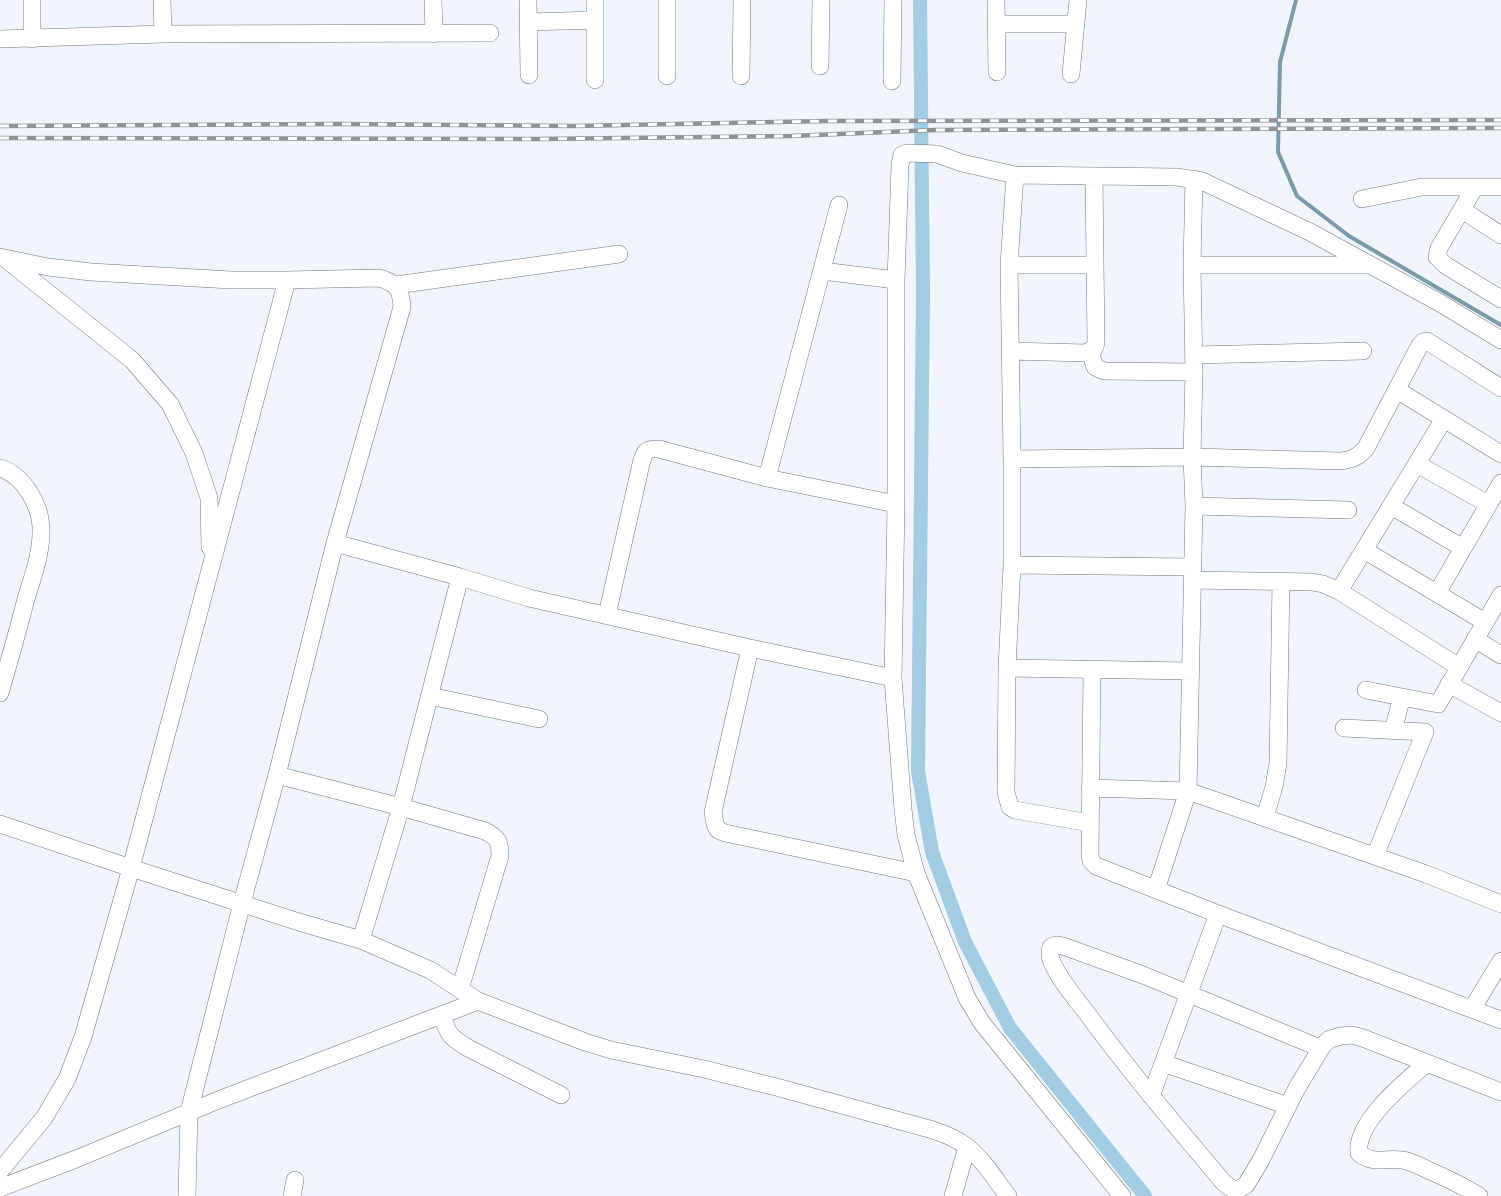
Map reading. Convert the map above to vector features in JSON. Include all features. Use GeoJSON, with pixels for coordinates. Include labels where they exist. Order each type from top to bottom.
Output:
{"type":"FeatureCollection","features":[{"type":"Feature","properties":{"kind":"street"},"geometry":{"type":"LineString","coordinates":[[32,0],[32,39]]}},
{"type":"Feature","properties":{"kind":"street"},"geometry":{"type":"LineString","coordinates":[[162,0],[162,34]]}},
{"type":"Feature","properties":{"kind":"street"},"geometry":{"type":"LineString","coordinates":[[433,0],[434,34]]}},
{"type":"Feature","properties":{"kind":"street"},"geometry":{"type":"LineString","coordinates":[[528,0],[529,75]]}},
{"type":"Feature","properties":{"kind":"street"},"geometry":{"type":"LineString","coordinates":[[595,0],[595,80]]}},
{"type":"Feature","properties":{"kind":"street"},"geometry":{"type":"LineString","coordinates":[[667,0],[667,76]]}},
{"type":"Feature","properties":{"kind":"street"},"geometry":{"type":"LineString","coordinates":[[741,76],[742,0]]}},
{"type":"Feature","properties":{"kind":"street"},"geometry":{"type":"LineString","coordinates":[[820,66],[821,0]]}},
{"type":"Feature","properties":{"kind":"street"},"geometry":{"type":"LineString","coordinates":[[892,81],[894,0]]}},
{"type":"Feature","properties":{"kind":"street"},"geometry":{"type":"LineString","coordinates":[[996,0],[997,72]]}},
{"type":"Feature","properties":{"kind":"street"},"geometry":{"type":"LineString","coordinates":[[1071,74],[1078,0]]}},
{"type":"Feature","properties":{"kind":"street"},"geometry":{"type":"LineString","coordinates":[[528,22],[595,20]]}},
{"type":"Feature","properties":{"kind":"street"},"geometry":{"type":"LineString","coordinates":[[996,24],[1076,24]]}},
{"type":"Feature","properties":{"kind":"street"},"geometry":{"type":"LineString","coordinates":[[0,39],[162,34],[490,33]]}},
{"type":"Feature","properties":{"kind":"street"},"geometry":{"type":"LineString","coordinates":[[1122,1196],[982,1023],[968,998],[916,873],[906,835],[893,678],[896,504],[896,280],[900,165],[902,155],[910,153],[937,154],[962,163],[1015,175],[1178,176],[1202,181],[1302,229],[1370,265],[1440,303],[1501,340]]}},
{"type":"Feature","properties":{"kind":"street"},"geometry":{"type":"LineString","coordinates":[[1015,175],[1009,265],[1012,565],[1007,668],[1006,792],[1010,807],[1015,810],[1090,823]]}},
{"type":"Feature","properties":{"kind":"street"},"geometry":{"type":"LineString","coordinates":[[1010,351],[1085,354],[1094,349],[1096,343],[1094,176]]}},
{"type":"Feature","properties":{"kind":"street"},"geometry":{"type":"LineString","coordinates":[[1156,890],[1188,791],[1194,506],[1192,457],[1194,363],[1192,265],[1194,179]]}},
{"type":"Feature","properties":{"kind":"street"},"geometry":{"type":"LineString","coordinates":[[1362,199],[1422,187],[1501,187]]}},
{"type":"Feature","properties":{"kind":"street"},"geometry":{"type":"LineString","coordinates":[[1475,187],[1439,248],[1437,257],[1445,265],[1501,300]]}},
{"type":"Feature","properties":{"kind":"street"},"geometry":{"type":"LineString","coordinates":[[767,478],[839,204]]}},
{"type":"Feature","properties":{"kind":"street"},"geometry":{"type":"LineString","coordinates":[[1462,210],[1501,235]]}},
{"type":"Feature","properties":{"kind":"street"},"geometry":{"type":"LineString","coordinates":[[396,285],[619,254]]}},
{"type":"Feature","properties":{"kind":"street"},"geometry":{"type":"LineString","coordinates":[[3,258],[48,267],[91,272],[231,280],[379,278],[388,280],[396,285],[402,295],[402,307],[335,543],[242,903],[190,1112],[187,1196]]}},
{"type":"Feature","properties":{"kind":"street"},"geometry":{"type":"LineString","coordinates":[[3,258],[132,360],[170,404],[194,454],[209,498],[211,568]]}},
{"type":"Feature","properties":{"kind":"street"},"geometry":{"type":"LineString","coordinates":[[1009,265],[1095,265]]}},
{"type":"Feature","properties":{"kind":"street"},"geometry":{"type":"LineString","coordinates":[[1192,265],[1370,265]]}},
{"type":"Feature","properties":{"kind":"street"},"geometry":{"type":"LineString","coordinates":[[822,271],[896,280]]}},
{"type":"Feature","properties":{"kind":"street"},"geometry":{"type":"LineString","coordinates":[[0,1171],[44,1118],[67,1079],[82,1037],[131,868],[287,280]]}},
{"type":"Feature","properties":{"kind":"street"},"geometry":{"type":"LineString","coordinates":[[1012,459],[1192,457],[1340,462],[1351,460],[1358,457],[1366,448],[1420,345],[1427,341],[1501,388]]}},
{"type":"Feature","properties":{"kind":"street"},"geometry":{"type":"LineString","coordinates":[[1090,352],[1095,367],[1104,371],[1194,363],[1363,352]]}},
{"type":"Feature","properties":{"kind":"street"},"geometry":{"type":"LineString","coordinates":[[1397,390],[1501,454]]}},
{"type":"Feature","properties":{"kind":"street"},"geometry":{"type":"LineString","coordinates":[[1339,591],[1444,419]]}},
{"type":"Feature","properties":{"kind":"street"},"geometry":{"type":"LineString","coordinates":[[607,615],[644,453],[651,448],[767,478],[896,504]]}},
{"type":"Feature","properties":{"kind":"street"},"geometry":{"type":"LineString","coordinates":[[1417,464],[1488,504]]}},
{"type":"Feature","properties":{"kind":"street"},"geometry":{"type":"LineString","coordinates":[[0,468],[7,470],[23,483],[36,506],[41,527],[39,554],[3,669],[0,693]]}},
{"type":"Feature","properties":{"kind":"street"},"geometry":{"type":"LineString","coordinates":[[1437,593],[1501,483]]}},
{"type":"Feature","properties":{"kind":"street"},"geometry":{"type":"LineString","coordinates":[[1194,506],[1348,510]]}},
{"type":"Feature","properties":{"kind":"street"},"geometry":{"type":"LineString","coordinates":[[1391,506],[1463,548]]}},
{"type":"Feature","properties":{"kind":"street"},"geometry":{"type":"LineString","coordinates":[[335,543],[460,577],[529,598],[750,648],[893,678]]}},
{"type":"Feature","properties":{"kind":"street"},"geometry":{"type":"LineString","coordinates":[[1364,550],[1485,622]]}},
{"type":"Feature","properties":{"kind":"street"},"geometry":{"type":"LineString","coordinates":[[1012,565],[1192,574],[1281,582],[1312,582],[1323,584],[1339,591],[1460,667]]}},
{"type":"Feature","properties":{"kind":"street"},"geometry":{"type":"LineString","coordinates":[[361,940],[401,807],[460,577]]}},
{"type":"Feature","properties":{"kind":"street"},"geometry":{"type":"LineString","coordinates":[[1265,817],[1274,787],[1278,762],[1281,582]]}},
{"type":"Feature","properties":{"kind":"street"},"geometry":{"type":"LineString","coordinates":[[1366,690],[1438,704],[1501,595]]}},
{"type":"Feature","properties":{"kind":"street"},"geometry":{"type":"LineString","coordinates":[[1475,639],[1501,655]]}},
{"type":"Feature","properties":{"kind":"street"},"geometry":{"type":"LineString","coordinates":[[750,648],[714,812],[715,824],[718,830],[726,833],[916,873]]}},
{"type":"Feature","properties":{"kind":"street"},"geometry":{"type":"LineString","coordinates":[[1007,668],[1190,671]]}},
{"type":"Feature","properties":{"kind":"street"},"geometry":{"type":"LineString","coordinates":[[1092,669],[1090,854],[1091,861],[1096,866],[1218,914],[1501,1020]]}},
{"type":"Feature","properties":{"kind":"street"},"geometry":{"type":"LineString","coordinates":[[1450,684],[1501,714]]}},
{"type":"Feature","properties":{"kind":"street"},"geometry":{"type":"LineString","coordinates":[[430,696],[539,719]]}},
{"type":"Feature","properties":{"kind":"street"},"geometry":{"type":"LineString","coordinates":[[1393,730],[1402,697]]}},
{"type":"Feature","properties":{"kind":"street"},"geometry":{"type":"LineString","coordinates":[[1344,728],[1425,732],[1375,856]]}},
{"type":"Feature","properties":{"kind":"street"},"geometry":{"type":"LineString","coordinates":[[276,775],[401,807],[485,831],[495,836],[500,846],[500,856],[460,989]]}},
{"type":"Feature","properties":{"kind":"street"},"geometry":{"type":"LineString","coordinates":[[1090,788],[1188,791],[1426,874],[1501,904]]}},
{"type":"Feature","properties":{"kind":"street"},"geometry":{"type":"LineString","coordinates":[[0,824],[299,922],[361,940],[430,970],[478,1001],[585,1042],[611,1050],[704,1069],[780,1088],[933,1130],[953,1138],[967,1147],[1008,1196]]}},
{"type":"Feature","properties":{"kind":"street"},"geometry":{"type":"LineString","coordinates":[[1151,1096],[1218,914]]}},
{"type":"Feature","properties":{"kind":"street"},"geometry":{"type":"LineString","coordinates":[[1320,1048],[1189,994],[1063,946],[1056,945],[1051,947],[1050,956],[1067,988],[1111,1047],[1224,1182],[1236,1190],[1246,1185],[1261,1160],[1288,1106],[1320,1048],[1330,1039],[1352,1035],[1363,1038],[1501,1092]]}},
{"type":"Feature","properties":{"kind":"street"},"geometry":{"type":"LineString","coordinates":[[1472,1008],[1501,961]]}},
{"type":"Feature","properties":{"kind":"street"},"geometry":{"type":"LineString","coordinates":[[0,1188],[76,1159],[190,1112],[478,1001]]}},
{"type":"Feature","properties":{"kind":"street"},"geometry":{"type":"LineString","coordinates":[[442,1014],[446,1027],[454,1040],[561,1095]]}},
{"type":"Feature","properties":{"kind":"street"},"geometry":{"type":"LineString","coordinates":[[1163,1063],[1288,1106]]}},
{"type":"Feature","properties":{"kind":"street"},"geometry":{"type":"LineString","coordinates":[[1427,1063],[1380,1106],[1360,1137],[1358,1146],[1359,1153],[1364,1158],[1372,1160],[1400,1159],[1408,1161],[1456,1182],[1479,1196]]}},
{"type":"Feature","properties":{"kind":"street"},"geometry":{"type":"LineString","coordinates":[[953,1196],[967,1147]]}},
{"type":"Feature","properties":{"kind":"waterway"},"geometry":{"type":"LineString","coordinates":[[920,0],[923,293],[918,771],[932,852],[965,942],[1010,1028],[1145,1196]]}},
{"type":"Feature","properties":{"kind":"waterway"},"geometry":{"type":"LineString","coordinates":[[1296,0],[1280,62],[1278,152],[1297,196],[1349,236],[1501,325]]}},
{"type":"Feature","properties":{"kind":"railway"},"geometry":{"type":"LineString","coordinates":[[0,126],[338,124],[575,126],[826,121],[1501,120]]}},
{"type":"Feature","properties":{"kind":"railway"},"geometry":{"type":"LineString","coordinates":[[0,138],[539,139],[791,136],[934,130],[1501,128]]}}]}
